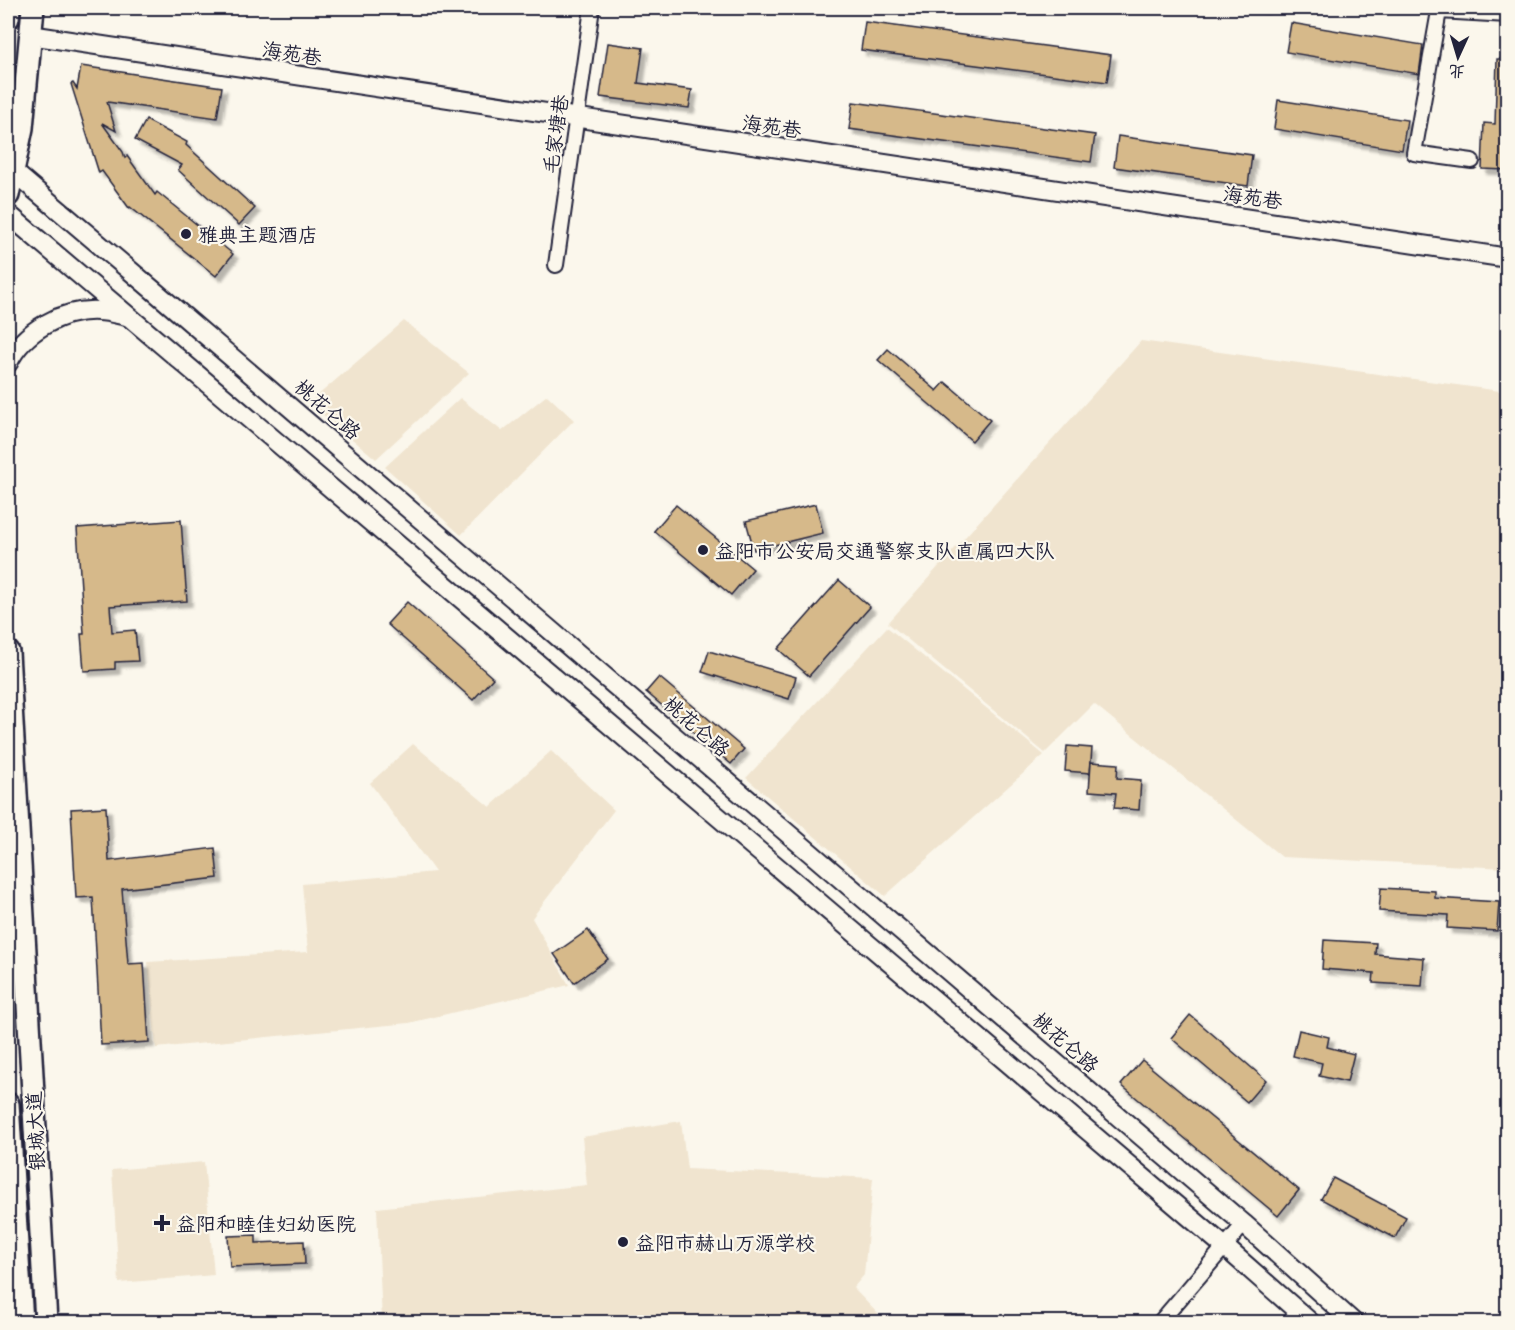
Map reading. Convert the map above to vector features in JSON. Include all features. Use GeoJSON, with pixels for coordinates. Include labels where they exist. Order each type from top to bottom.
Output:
{"type":"FeatureCollection","features":[{"type":"Feature","properties":{"kind":"main road"},"geometry":{"type":"LineString","coordinates":[[8,18],[9,8]]}},
{"type":"Feature","properties":{"kind":"main road"},"geometry":{"type":"LineString","coordinates":[[8,195],[10,169],[22,128],[33,8]]}},
{"type":"Feature","properties":{"kind":"main road","name":"海苑巷"},"geometry":{"type":"LineString","coordinates":[[30,35],[1508,258]]}},
{"type":"Feature","properties":{"kind":"main road","name":"桃花仑路"},"geometry":{"type":"LineString","coordinates":[[10,169],[1244,1224],[1353,1323]]}},
{"type":"Feature","properties":{"kind":"main road"},"geometry":{"type":"LineString","coordinates":[[8,214],[1225,1247],[1310,1323]]}},
{"type":"Feature","properties":{"kind":"main road"},"geometry":{"type":"LineString","coordinates":[[8,363],[12,353],[35,330],[65,315],[98,310],[130,317]]}},
{"type":"Feature","properties":{"kind":"main road","name":"银城大道"},"geometry":{"type":"LineString","coordinates":[[8,652],[46,1323]]}},
{"type":"Feature","properties":{"kind":"main road","name":"银城大道"},"geometry":{"type":"LineString","coordinates":[[8,1104],[22,1323]]}},
{"type":"Feature","properties":{"kind":"street","name":"毛家塘巷"},"geometry":{"type":"LineString","coordinates":[[556,265],[592,8]]}},
{"type":"Feature","properties":{"kind":"street"},"geometry":{"type":"LineString","coordinates":[[1473,161],[1414,153],[1440,11],[1464,10],[1508,15]]}},
{"type":"Feature","properties":{"kind":"street"},"geometry":{"type":"LineString","coordinates":[[1160,1323],[1244,1224]]}},
{"type":"Feature","properties":{"kind":"lane"},"geometry":{"type":"LineString","coordinates":[[1254,8],[1269,8]]}},
{"type":"Feature","properties":{"kind":"shaded area"},"geometry":{"type":"Polygon","coordinates":[[[404,321],[469,373],[376,459],[309,403],[404,321]]]}},
{"type":"Feature","properties":{"kind":"shaded area"},"geometry":{"type":"Polygon","coordinates":[[[1141,341],[1507,392],[1507,868],[1282,857],[1094,704],[1045,753],[888,623],[1141,341]]]}},
{"type":"Feature","properties":{"kind":"shaded area"},"geometry":{"type":"Polygon","coordinates":[[[547,395],[574,420],[461,535],[385,467],[460,398],[502,431],[547,395]]]}},
{"type":"Feature","properties":{"kind":"shaded area"},"geometry":{"type":"Polygon","coordinates":[[[887,627],[1044,755],[885,896],[746,778],[887,627]]]}},
{"type":"Feature","properties":{"kind":"shaded area"},"geometry":{"type":"Polygon","coordinates":[[[413,744],[490,807],[551,751],[614,810],[532,918],[569,985],[409,1023],[156,1048],[148,962],[308,952],[302,884],[435,872],[370,783],[413,744]]]}},
{"type":"Feature","properties":{"kind":"shaded area","name":"益阳市赫山万源学校"},"geometry":{"type":"Polygon","coordinates":[[[681,1121],[687,1169],[873,1178],[864,1275],[853,1288],[882,1318],[877,1322],[382,1322],[377,1208],[587,1185],[582,1137],[681,1121]]]}},
{"type":"Feature","properties":{"kind":"shaded area","name":"益阳和睦佳妇幼医院"},"geometry":{"type":"Polygon","coordinates":[[[204,1162],[214,1275],[119,1283],[112,1170],[204,1162]]]}},
{"type":"Feature","properties":{"kind":"building"},"geometry":{"type":"Polygon","coordinates":[[[865,22],[1111,55],[1107,82],[861,50],[865,22]]]}},
{"type":"Feature","properties":{"kind":"building"},"geometry":{"type":"Polygon","coordinates":[[[1291,23],[1423,45],[1419,74],[1286,52],[1291,23]]]}},
{"type":"Feature","properties":{"kind":"building"},"geometry":{"type":"Polygon","coordinates":[[[608,43],[643,48],[638,83],[692,90],[689,108],[600,97],[608,43]]]}},
{"type":"Feature","properties":{"kind":"building"},"geometry":{"type":"Polygon","coordinates":[[[1497,59],[1508,59],[1508,170],[1482,169],[1484,123],[1495,124],[1497,59]]]}},
{"type":"Feature","properties":{"kind":"building"},"geometry":{"type":"Polygon","coordinates":[[[81,66],[222,87],[217,118],[107,102],[116,131],[102,123],[125,158],[127,156],[155,195],[157,192],[233,254],[216,276],[129,208],[102,171],[99,173],[71,84],[73,83],[77,89],[81,66]]]}},
{"type":"Feature","properties":{"kind":"building"},"geometry":{"type":"Polygon","coordinates":[[[1278,100],[1407,120],[1402,150],[1274,129],[1278,100]]]}},
{"type":"Feature","properties":{"kind":"building"},"geometry":{"type":"Polygon","coordinates":[[[853,102],[1095,135],[1091,162],[849,129],[853,102]]]}},
{"type":"Feature","properties":{"kind":"building"},"geometry":{"type":"Polygon","coordinates":[[[146,120],[187,142],[186,145],[255,208],[239,225],[178,170],[182,165],[135,140],[146,120]]]}},
{"type":"Feature","properties":{"kind":"building"},"geometry":{"type":"Polygon","coordinates":[[[1118,136],[1252,155],[1248,186],[1114,167],[1118,136]]]}},
{"type":"Feature","properties":{"kind":"building"},"geometry":{"type":"Polygon","coordinates":[[[888,349],[937,391],[945,382],[990,420],[972,441],[878,360],[888,349]]]}},
{"type":"Feature","properties":{"kind":"building"},"geometry":{"type":"Polygon","coordinates":[[[816,504],[823,533],[754,550],[746,521],[816,504]]]}},
{"type":"Feature","properties":{"kind":"building","name":"益阳市公安局交通警察支队直属四大队"},"geometry":{"type":"Polygon","coordinates":[[[676,505],[753,569],[731,595],[654,531],[676,505]]]}},
{"type":"Feature","properties":{"kind":"building"},"geometry":{"type":"Polygon","coordinates":[[[181,520],[187,601],[110,606],[112,632],[135,630],[138,661],[115,662],[115,669],[84,671],[81,634],[84,634],[77,528],[181,520]]]}},
{"type":"Feature","properties":{"kind":"building"},"geometry":{"type":"Polygon","coordinates":[[[839,580],[870,607],[809,676],[778,649],[839,580]]]}},
{"type":"Feature","properties":{"kind":"building"},"geometry":{"type":"Polygon","coordinates":[[[407,602],[493,678],[473,700],[387,624],[407,602]]]}},
{"type":"Feature","properties":{"kind":"building"},"geometry":{"type":"Polygon","coordinates":[[[709,651],[796,677],[789,699],[702,672],[709,651]]]}},
{"type":"Feature","properties":{"kind":"building"},"geometry":{"type":"Polygon","coordinates":[[[659,677],[744,749],[731,764],[646,692],[659,677]]]}},
{"type":"Feature","properties":{"kind":"building"},"geometry":{"type":"Polygon","coordinates":[[[1067,746],[1092,748],[1090,773],[1065,771],[1067,746]]]}},
{"type":"Feature","properties":{"kind":"building"},"geometry":{"type":"Polygon","coordinates":[[[1091,762],[1118,764],[1117,778],[1141,780],[1139,810],[1114,808],[1116,793],[1089,791],[1091,762]]]}},
{"type":"Feature","properties":{"kind":"building"},"geometry":{"type":"Polygon","coordinates":[[[106,807],[109,861],[215,848],[218,878],[122,889],[128,964],[144,963],[149,1042],[101,1045],[93,897],[76,898],[71,809],[106,807]]]}},
{"type":"Feature","properties":{"kind":"building"},"geometry":{"type":"Polygon","coordinates":[[[1381,888],[1435,891],[1435,898],[1499,902],[1497,931],[1447,928],[1448,915],[1379,911],[1381,888]]]}},
{"type":"Feature","properties":{"kind":"building"},"geometry":{"type":"Polygon","coordinates":[[[588,930],[608,959],[574,983],[554,954],[588,930]]]}},
{"type":"Feature","properties":{"kind":"building"},"geometry":{"type":"Polygon","coordinates":[[[1324,940],[1376,943],[1375,954],[1424,958],[1422,986],[1373,983],[1374,973],[1322,969],[1324,940]]]}},
{"type":"Feature","properties":{"kind":"building"},"geometry":{"type":"Polygon","coordinates":[[[1190,1015],[1266,1080],[1247,1102],[1171,1038],[1190,1015]]]}},
{"type":"Feature","properties":{"kind":"building"},"geometry":{"type":"Polygon","coordinates":[[[1299,1030],[1329,1037],[1327,1047],[1354,1054],[1347,1082],[1319,1076],[1322,1063],[1293,1056],[1299,1030]]]}},
{"type":"Feature","properties":{"kind":"building"},"geometry":{"type":"Polygon","coordinates":[[[1142,1060],[1299,1190],[1278,1216],[1121,1085],[1142,1060]]]}},
{"type":"Feature","properties":{"kind":"building"},"geometry":{"type":"Polygon","coordinates":[[[1333,1178],[1406,1217],[1395,1238],[1321,1199],[1333,1178]]]}},
{"type":"Feature","properties":{"kind":"building"},"geometry":{"type":"Polygon","coordinates":[[[256,1235],[256,1243],[304,1241],[305,1264],[230,1267],[228,1236],[256,1235]]]}},
{"type":"Feature","properties":{"kind":"place","name":"雅典主题酒店"},"geometry":{"type":"Point","coordinates":[186,234]}},
{"type":"Feature","properties":{"kind":"place","name":"益阳市公安局交通警察支队直属四大队"},"geometry":{"type":"Point","coordinates":[703,550]}},
{"type":"Feature","properties":{"kind":"place","name":"益阳和睦佳妇幼医院"},"geometry":{"type":"Point","coordinates":[162,1223]}},
{"type":"Feature","properties":{"kind":"place","name":"益阳市赫山万源学校"},"geometry":{"type":"Point","coordinates":[623,1242]}}]}
